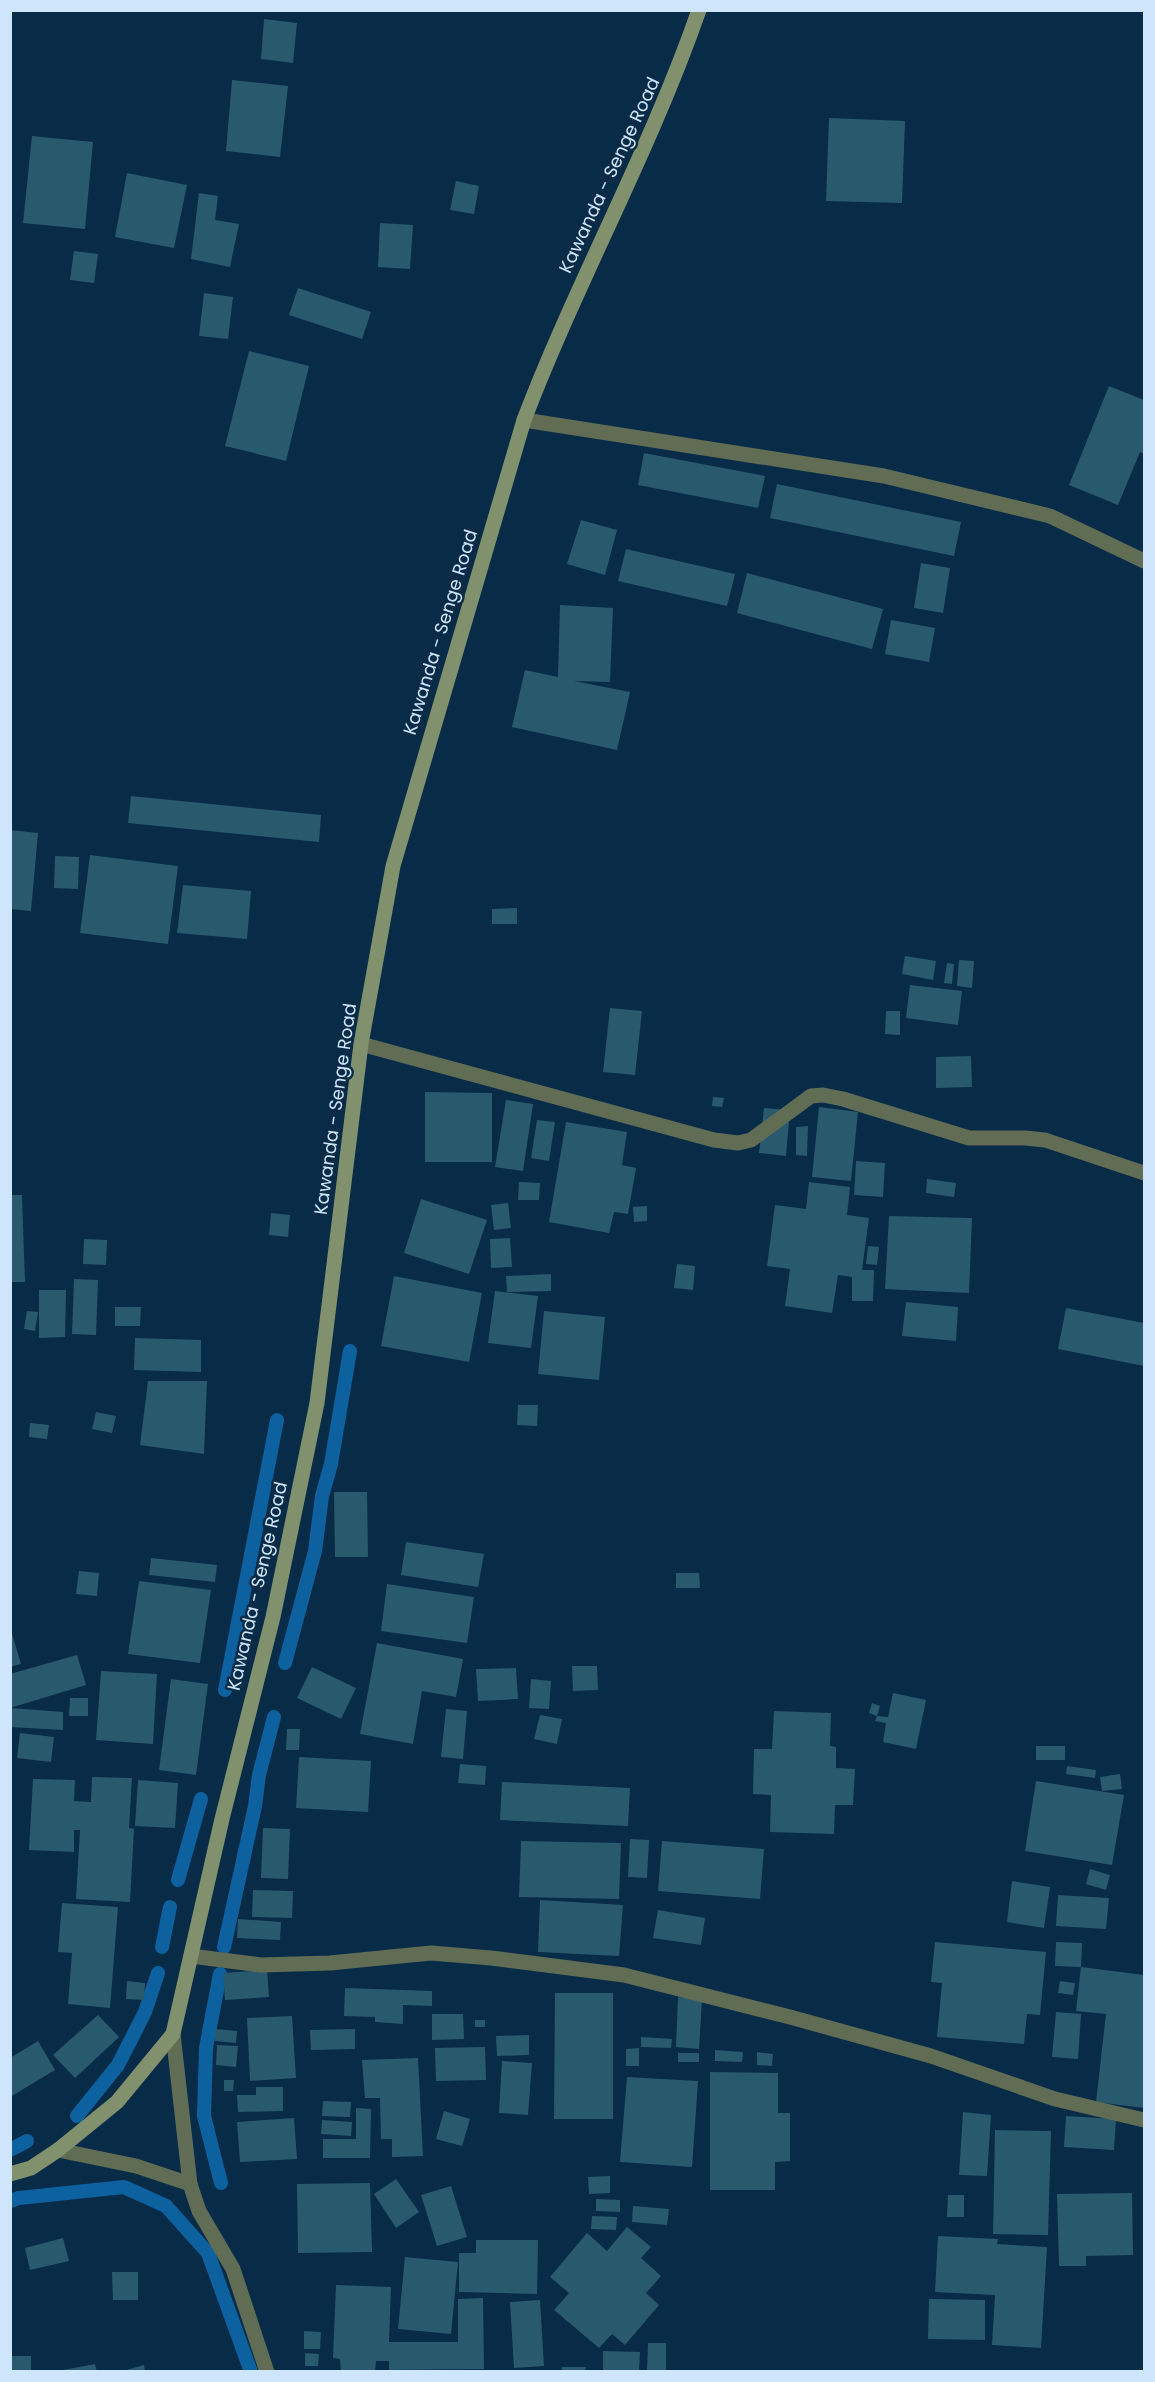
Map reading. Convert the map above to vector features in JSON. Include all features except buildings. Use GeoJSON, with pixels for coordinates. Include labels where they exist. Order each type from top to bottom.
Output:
{"type":"FeatureCollection","features":[{"type":"Feature","properties":{"kind":"street","name":"Kawanda - Senge Road"},"geometry":{"type":"LineString","coordinates":[[10,2174],[31,2168],[58,2150],[117,2102],[173,2034],[273,1617],[317,1403],[361,1044],[393,866],[524,420],[549,353],[677,74],[699,10]]}},
{"type":"Feature","properties":{"kind":"street"},"geometry":{"type":"LineString","coordinates":[[524,420],[884,476],[1050,516],[1144,561]]}},
{"type":"Feature","properties":{"kind":"street"},"geometry":{"type":"LineString","coordinates":[[361,1044],[714,1140],[738,1143],[751,1140],[811,1096],[823,1095],[843,1099],[969,1138],[1045,1140],[1144,1173]]}},
{"type":"Feature","properties":{"kind":"street"},"geometry":{"type":"LineString","coordinates":[[191,1956],[261,1965],[330,1963],[430,1953],[491,1958],[624,1975],[931,2056],[1055,2099],[1144,2120]]}},
{"type":"Feature","properties":{"kind":"street"},"geometry":{"type":"LineString","coordinates":[[173,2034],[190,2184],[199,2211],[233,2269],[267,2372]]}},
{"type":"Feature","properties":{"kind":"street"},"geometry":{"type":"LineString","coordinates":[[58,2150],[136,2166],[190,2184]]}},
{"type":"Feature","properties":{"kind":"waterway"},"geometry":{"type":"LineString","coordinates":[[285,1663],[315,1551],[322,1496],[331,1464],[350,1351]]}},
{"type":"Feature","properties":{"kind":"waterway"},"geometry":{"type":"LineString","coordinates":[[225,1690],[277,1420]]}},
{"type":"Feature","properties":{"kind":"waterway"},"geometry":{"type":"LineString","coordinates":[[224,1947],[255,1806],[259,1775],[274,1717]]}},
{"type":"Feature","properties":{"kind":"waterway"},"geometry":{"type":"LineString","coordinates":[[178,1880],[201,1799]]}},
{"type":"Feature","properties":{"kind":"waterway"},"geometry":{"type":"LineString","coordinates":[[162,1947],[170,1907]]}},
{"type":"Feature","properties":{"kind":"waterway"},"geometry":{"type":"LineString","coordinates":[[77,2116],[118,2065],[145,2012],[158,1973]]}},
{"type":"Feature","properties":{"kind":"waterway"},"geometry":{"type":"LineString","coordinates":[[220,1974],[206,2048],[204,2116],[221,2183]]}},
{"type":"Feature","properties":{"kind":"waterway"},"geometry":{"type":"LineString","coordinates":[[10,2150],[27,2141]]}},
{"type":"Feature","properties":{"kind":"waterway"},"geometry":{"type":"LineString","coordinates":[[10,2201],[19,2198],[124,2187],[166,2206],[208,2253],[251,2372]]}}]}
